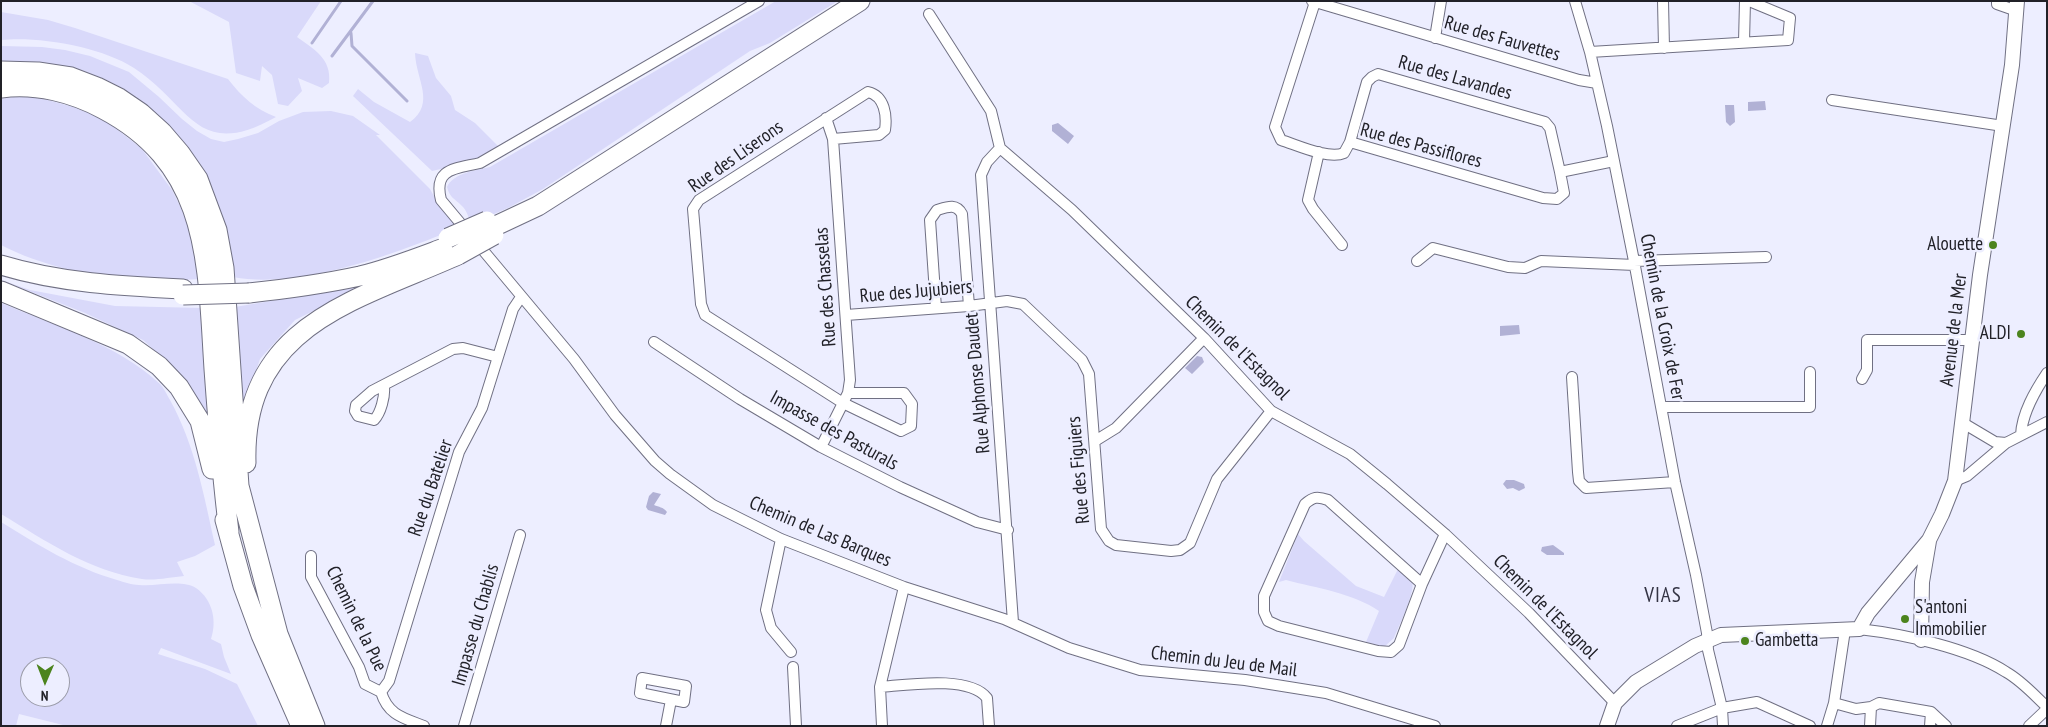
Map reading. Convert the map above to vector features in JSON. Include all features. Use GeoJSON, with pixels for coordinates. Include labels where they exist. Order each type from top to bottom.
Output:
{"type":"FeatureCollection","features":[{"type":"Feature","properties":{"kind":"highway"},"geometry":{"type":"LineString","coordinates":[[490,228],[533,198],[847,1]]}},
{"type":"Feature","properties":{"kind":"highway"},"geometry":{"type":"LineString","coordinates":[[248,525],[246,458],[250,415],[264,375],[285,346],[305,328],[333,310],[452,246],[538,206],[860,1]]}},
{"type":"Feature","properties":{"kind":"highway"},"geometry":{"type":"LineString","coordinates":[[1,71],[38,72],[71,78],[98,87],[119,98],[162,132],[180,153],[198,179],[217,230],[224,268],[239,486],[278,634],[315,726]]}},
{"type":"Feature","properties":{"kind":"highway"},"geometry":{"type":"LineString","coordinates":[[1,88],[14,86],[30,87],[57,92],[106,110],[132,127],[153,146],[169,164],[182,184],[192,206],[201,234],[208,271],[220,455],[229,532]]}},
{"type":"Feature","properties":{"kind":"highway"},"geometry":{"type":"LineString","coordinates":[[1,271],[71,286],[123,292],[183,292],[309,286],[361,275],[452,246]]}},
{"type":"Feature","properties":{"kind":"highway"},"geometry":{"type":"LineString","coordinates":[[1,254],[44,269],[72,275],[92,282]]}},
{"type":"Feature","properties":{"kind":"highway"},"geometry":{"type":"LineString","coordinates":[[1,265],[72,280],[183,292]]}},
{"type":"Feature","properties":{"kind":"highway"},"geometry":{"type":"LineString","coordinates":[[1,291],[128,344],[159,366],[190,402],[200,421],[243,586],[261,634],[301,726]]}},
{"type":"Feature","properties":{"kind":"street","name":"Chemin de Las Barques"},"geometry":{"type":"LineString","coordinates":[[759,1],[480,163],[452,170],[442,176],[438,186],[441,200],[574,359],[615,415],[655,461],[714,505],[781,539],[904,587],[1013,622]]}},
{"type":"Feature","properties":{"kind":"street"},"geometry":{"type":"LineString","coordinates":[[1435,38],[1441,1]]}},
{"type":"Feature","properties":{"kind":"street","name":"Chemin de la Croix de Fer"},"geometry":{"type":"LineString","coordinates":[[1574,1],[1590,52],[1635,263],[1676,482],[1696,575],[1707,641],[1722,708],[1723,726]]}},
{"type":"Feature","properties":{"kind":"street"},"geometry":{"type":"LineString","coordinates":[[1663,1],[1664,48]]}},
{"type":"Feature","properties":{"kind":"street"},"geometry":{"type":"LineString","coordinates":[[1590,52],[1788,40],[1790,18],[1747,1],[1744,42]]}},
{"type":"Feature","properties":{"kind":"street"},"geometry":{"type":"LineString","coordinates":[[1997,1],[1997,4],[2017,6]]}},
{"type":"Feature","properties":{"kind":"street","name":"Rue des Fauvettes"},"geometry":{"type":"LineString","coordinates":[[1319,2],[1578,80],[1597,83]]}},
{"type":"Feature","properties":{"kind":"street","name":"Rue des Passiflores"},"geometry":{"type":"LineString","coordinates":[[1319,2],[1275,127],[1281,140],[1319,152],[1339,155],[1344,153],[1350,142],[1543,198],[1557,199],[1564,193],[1560,172]]}},
{"type":"Feature","properties":{"kind":"street","name":"Avenue de la Mer"},"geometry":{"type":"LineString","coordinates":[[1859,629],[1868,613],[1929,540],[1955,481],[1971,340],[2004,126],[2017,6]]}},
{"type":"Feature","properties":{"kind":"street"},"geometry":{"type":"LineString","coordinates":[[929,14],[991,111],[1000,148]]}},
{"type":"Feature","properties":{"kind":"street","name":"Rue des Lavandes"},"geometry":{"type":"LineString","coordinates":[[1350,142],[1368,82],[1372,76],[1378,74],[1545,122],[1550,128],[1560,172]]}},
{"type":"Feature","properties":{"kind":"street"},"geometry":{"type":"LineString","coordinates":[[826,118],[868,92],[875,94],[883,106],[886,123],[885,130],[879,135],[833,139]]}},
{"type":"Feature","properties":{"kind":"street"},"geometry":{"type":"LineString","coordinates":[[1832,100],[2004,126]]}},
{"type":"Feature","properties":{"kind":"street","name":"Rue des Chasselas"},"geometry":{"type":"LineString","coordinates":[[822,448],[846,398],[850,380],[833,139],[826,118]]}},
{"type":"Feature","properties":{"kind":"street","name":"Rue des Liserons"},"geometry":{"type":"LineString","coordinates":[[826,118],[699,200],[694,209],[701,304],[704,315],[846,398]]}},
{"type":"Feature","properties":{"kind":"street","name":"Rue Alphonse Daudet"},"geometry":{"type":"LineString","coordinates":[[1000,148],[988,162],[981,175],[989,304],[1008,530],[1013,622]]}},
{"type":"Feature","properties":{"kind":"street","name":"Chemin de l'Estagnol"},"geometry":{"type":"LineString","coordinates":[[1000,148],[1072,210],[1204,338],[1271,411],[1350,454],[1445,534],[1529,613],[1615,703]]}},
{"type":"Feature","properties":{"kind":"street"},"geometry":{"type":"LineString","coordinates":[[1319,152],[1308,200],[1312,209],[1342,245]]}},
{"type":"Feature","properties":{"kind":"street"},"geometry":{"type":"LineString","coordinates":[[1560,172],[1614,161]]}},
{"type":"Feature","properties":{"kind":"street"},"geometry":{"type":"LineString","coordinates":[[936,308],[930,220],[937,210],[952,206],[960,209],[962,214],[969,306]]}},
{"type":"Feature","properties":{"kind":"street"},"geometry":{"type":"LineString","coordinates":[[1417,261],[1433,248],[1508,268],[1525,268],[1541,261],[1635,263],[1766,257]]}},
{"type":"Feature","properties":{"kind":"street","name":"Rue du Batelier"},"geometry":{"type":"LineString","coordinates":[[381,692],[389,681],[459,452],[482,408],[513,309],[521,297]]}},
{"type":"Feature","properties":{"kind":"street","name":"Rue des Figuiers"},"geometry":{"type":"LineString","coordinates":[[989,304],[1007,301],[1023,304],[1082,360],[1089,374],[1101,529],[1108,541],[1116,545],[1180,550],[1190,544],[1217,479],[1271,411]]}},
{"type":"Feature","properties":{"kind":"street","name":"Rue des Jujubiers"},"geometry":{"type":"LineString","coordinates":[[846,316],[989,304]]}},
{"type":"Feature","properties":{"kind":"street"},"geometry":{"type":"LineString","coordinates":[[1095,441],[1116,428],[1204,338]]}},
{"type":"Feature","properties":{"kind":"street"},"geometry":{"type":"LineString","coordinates":[[1862,380],[1867,370],[1866,340],[1971,340]]}},
{"type":"Feature","properties":{"kind":"street","name":"Impasse des Pasturals"},"geometry":{"type":"LineString","coordinates":[[654,342],[740,399],[822,448],[900,487],[977,522],[1008,530]]}},
{"type":"Feature","properties":{"kind":"street"},"geometry":{"type":"LineString","coordinates":[[384,386],[453,349],[463,348],[498,357]]}},
{"type":"Feature","properties":{"kind":"street"},"geometry":{"type":"LineString","coordinates":[[1662,407],[1810,407],[1810,372]]}},
{"type":"Feature","properties":{"kind":"street"},"geometry":{"type":"LineString","coordinates":[[2021,435],[2021,426],[2026,413],[2047,373]]}},
{"type":"Feature","properties":{"kind":"street"},"geometry":{"type":"LineString","coordinates":[[1572,377],[1579,481],[1586,488],[1676,482]]}},
{"type":"Feature","properties":{"kind":"street"},"geometry":{"type":"LineString","coordinates":[[904,392],[912,404],[911,426],[901,431],[846,398],[904,392]]}},
{"type":"Feature","properties":{"kind":"street"},"geometry":{"type":"LineString","coordinates":[[1955,481],[1967,476],[2006,443],[2047,422]]}},
{"type":"Feature","properties":{"kind":"street"},"geometry":{"type":"LineString","coordinates":[[1963,423],[1995,442],[2006,443]]}},
{"type":"Feature","properties":{"kind":"street"},"geometry":{"type":"LineString","coordinates":[[1422,584],[1328,500],[1319,497],[1313,498],[1305,504],[1264,596],[1264,612],[1268,621],[1279,626],[1378,652],[1391,652],[1399,645],[1422,584],[1445,534]]}},
{"type":"Feature","properties":{"kind":"street","name":"Impasse du Chablis"},"geometry":{"type":"LineString","coordinates":[[464,726],[520,535]]}},
{"type":"Feature","properties":{"kind":"street"},"geometry":{"type":"LineString","coordinates":[[781,539],[766,610],[770,628],[791,652]]}},
{"type":"Feature","properties":{"kind":"street","name":"Avenue de la Mer"},"geometry":{"type":"LineString","coordinates":[[1921,640],[1922,582],[1929,540]]}},
{"type":"Feature","properties":{"kind":"street","name":"Chemin de la Pue"},"geometry":{"type":"LineString","coordinates":[[311,556],[311,577],[359,667],[366,684],[381,692],[388,708],[400,717],[424,726]]}},
{"type":"Feature","properties":{"kind":"street"},"geometry":{"type":"LineString","coordinates":[[882,726],[880,687],[904,587]]}},
{"type":"Feature","properties":{"kind":"street","name":"Chemin du Jeu de Mail"},"geometry":{"type":"LineString","coordinates":[[1013,622],[1069,648],[1140,670],[1245,680],[1326,693],[1435,726]]}},
{"type":"Feature","properties":{"kind":"street"},"geometry":{"type":"LineString","coordinates":[[1607,726],[1615,703],[1636,682],[1707,641],[1721,635],[1859,629],[1921,640],[1989,662],[2023,684],[2047,708],[2029,726]]}},
{"type":"Feature","properties":{"kind":"street"},"geometry":{"type":"LineString","coordinates":[[1827,726],[1834,703],[1845,630]]}},
{"type":"Feature","properties":{"kind":"street"},"geometry":{"type":"LineString","coordinates":[[794,667],[796,726]]}},
{"type":"Feature","properties":{"kind":"street"},"geometry":{"type":"LineString","coordinates":[[880,687],[932,683],[976,689],[987,698],[989,726]]}},
{"type":"Feature","properties":{"kind":"street"},"geometry":{"type":"LineString","coordinates":[[666,726],[671,700]]}},
{"type":"Feature","properties":{"kind":"street"},"geometry":{"type":"LineString","coordinates":[[1677,726],[1722,708],[1757,702],[1810,726]]}},
{"type":"Feature","properties":{"kind":"street"},"geometry":{"type":"LineString","coordinates":[[1834,703],[1856,709],[1871,707],[1879,703],[1931,712],[1946,726]]}},
{"type":"Feature","properties":{"kind":"street"},"geometry":{"type":"LineString","coordinates":[[1870,726],[1871,707]]}},
{"type":"Feature","properties":{"kind":"street"},"geometry":{"type":"LineString","coordinates":[[1930,726],[1931,712]]}},
{"type":"Feature","properties":{"kind":"shaded area"},"geometry":{"type":"Polygon","coordinates":[[[189,1],[321,1],[297,37],[315,50],[325,61],[328,67],[329,83],[322,88],[298,78],[302,91],[288,106],[278,104],[272,75],[262,66],[260,81],[236,73],[229,22],[189,1]]]}},
{"type":"Feature","properties":{"kind":"shaded area"},"geometry":{"type":"Polygon","coordinates":[[[776,1],[838,1],[770,43],[750,51],[543,189],[508,208],[471,224],[465,209],[449,193],[447,187],[454,178],[490,167],[776,1]]]}},
{"type":"Feature","properties":{"kind":"shaded area"},"geometry":{"type":"Polygon","coordinates":[[[1,12],[48,20],[228,79],[249,102],[276,117],[249,129],[228,134],[211,131],[196,123],[134,68],[105,54],[51,42],[16,39],[1,40],[1,12]]]}},
{"type":"Feature","properties":{"kind":"shaded area"},"geometry":{"type":"Polygon","coordinates":[[[1,46],[42,47],[65,50],[90,56],[129,72],[197,131],[211,139],[224,142],[258,133],[279,121],[303,112],[331,111],[353,116],[380,135],[376,135],[430,189],[441,209],[458,228],[378,258],[318,274],[259,280],[233,277],[206,175],[183,141],[147,107],[35,63],[1,62],[1,46]]]}},
{"type":"Feature","properties":{"kind":"shaded area"},"geometry":{"type":"Polygon","coordinates":[[[415,53],[428,56],[436,78],[451,96],[455,110],[475,123],[499,147],[476,161],[432,171],[353,96],[358,89],[374,102],[410,122],[418,115],[423,99],[423,90],[415,53]]]}},
{"type":"Feature","properties":{"kind":"shaded area"},"geometry":{"type":"Polygon","coordinates":[[[19,96],[44,99],[73,107],[104,119],[142,149],[172,190],[190,226],[201,279],[144,281],[102,276],[49,264],[1,245],[1,99],[19,96]]]}},
{"type":"Feature","properties":{"kind":"shaded area"},"geometry":{"type":"Polygon","coordinates":[[[1765,101],[1766,110],[1748,111],[1748,102],[1765,101]]]}},
{"type":"Feature","properties":{"kind":"shaded area"},"geometry":{"type":"Polygon","coordinates":[[[1725,105],[1734,105],[1735,122],[1730,126],[1726,122],[1725,105]]]}},
{"type":"Feature","properties":{"kind":"shaded area"},"geometry":{"type":"Polygon","coordinates":[[[1058,123],[1074,136],[1068,144],[1052,131],[1052,125],[1058,123]]]}},
{"type":"Feature","properties":{"kind":"shaded area"},"geometry":{"type":"Polygon","coordinates":[[[1,280],[30,290],[115,306],[204,308],[210,424],[183,376],[143,340],[85,313],[1,280]]]}},
{"type":"Feature","properties":{"kind":"shaded area"},"geometry":{"type":"Polygon","coordinates":[[[366,285],[295,320],[260,359],[239,422],[235,307],[366,285]]]}},
{"type":"Feature","properties":{"kind":"shaded area"},"geometry":{"type":"Polygon","coordinates":[[[1,303],[105,347],[144,370],[163,387],[179,417],[192,453],[203,489],[215,545],[195,556],[177,562],[184,576],[142,579],[104,569],[68,554],[1,514],[1,303]]]}},
{"type":"Feature","properties":{"kind":"shaded area"},"geometry":{"type":"Polygon","coordinates":[[[1519,325],[1520,334],[1500,336],[1500,326],[1519,325]]]}},
{"type":"Feature","properties":{"kind":"shaded area"},"geometry":{"type":"Polygon","coordinates":[[[1197,356],[1202,357],[1204,362],[1192,374],[1185,368],[1197,356]]]}},
{"type":"Feature","properties":{"kind":"shaded area"},"geometry":{"type":"Polygon","coordinates":[[[1506,480],[1514,480],[1524,484],[1525,488],[1519,491],[1513,488],[1507,489],[1503,484],[1506,480]]]}},
{"type":"Feature","properties":{"kind":"shaded area"},"geometry":{"type":"Polygon","coordinates":[[[653,492],[661,494],[654,505],[665,510],[667,512],[665,515],[648,510],[646,507],[649,496],[653,492]]]}},
{"type":"Feature","properties":{"kind":"shaded area"},"geometry":{"type":"Polygon","coordinates":[[[1,522],[57,555],[101,575],[134,584],[183,584],[196,588],[210,605],[214,625],[211,639],[221,644],[231,674],[161,648],[158,654],[205,669],[237,684],[258,726],[67,726],[19,714],[16,726],[1,726],[1,522]]]}},
{"type":"Feature","properties":{"kind":"shaded area"},"geometry":{"type":"Polygon","coordinates":[[[1298,534],[1356,586],[1384,597],[1398,569],[1411,580],[1413,587],[1406,610],[1394,638],[1384,647],[1366,642],[1379,611],[1358,600],[1334,592],[1286,580],[1279,582],[1298,534]]]}},
{"type":"Feature","properties":{"kind":"shaded area"},"geometry":{"type":"Polygon","coordinates":[[[1553,545],[1564,555],[1547,555],[1541,551],[1542,547],[1553,545]]]}},
{"type":"Feature","properties":{"kind":"waterway"},"geometry":{"type":"LineString","coordinates":[[312,43],[341,1]]}},
{"type":"Feature","properties":{"kind":"waterway"},"geometry":{"type":"LineString","coordinates":[[332,56],[373,1]]}},
{"type":"Feature","properties":{"kind":"waterway"},"geometry":{"type":"LineString","coordinates":[[351,33],[352,46],[407,101]]}},
{"type":"Feature","properties":{"kind":"place","name":"Alouette"},"geometry":{"type":"Point","coordinates":[1993,245]}},
{"type":"Feature","properties":{"kind":"place","name":"ALDI"},"geometry":{"type":"Point","coordinates":[2021,334]}},
{"type":"Feature","properties":{"kind":"place","name":"S'antoni Immobilier"},"geometry":{"type":"Point","coordinates":[1905,619]}},
{"type":"Feature","properties":{"kind":"place","name":"Gambetta"},"geometry":{"type":"Point","coordinates":[1745,641]}},
{"type":"Feature","properties":{"kind":"district","name":"VIAS"},"geometry":{"type":"Point","coordinates":[1663,596]}}]}
